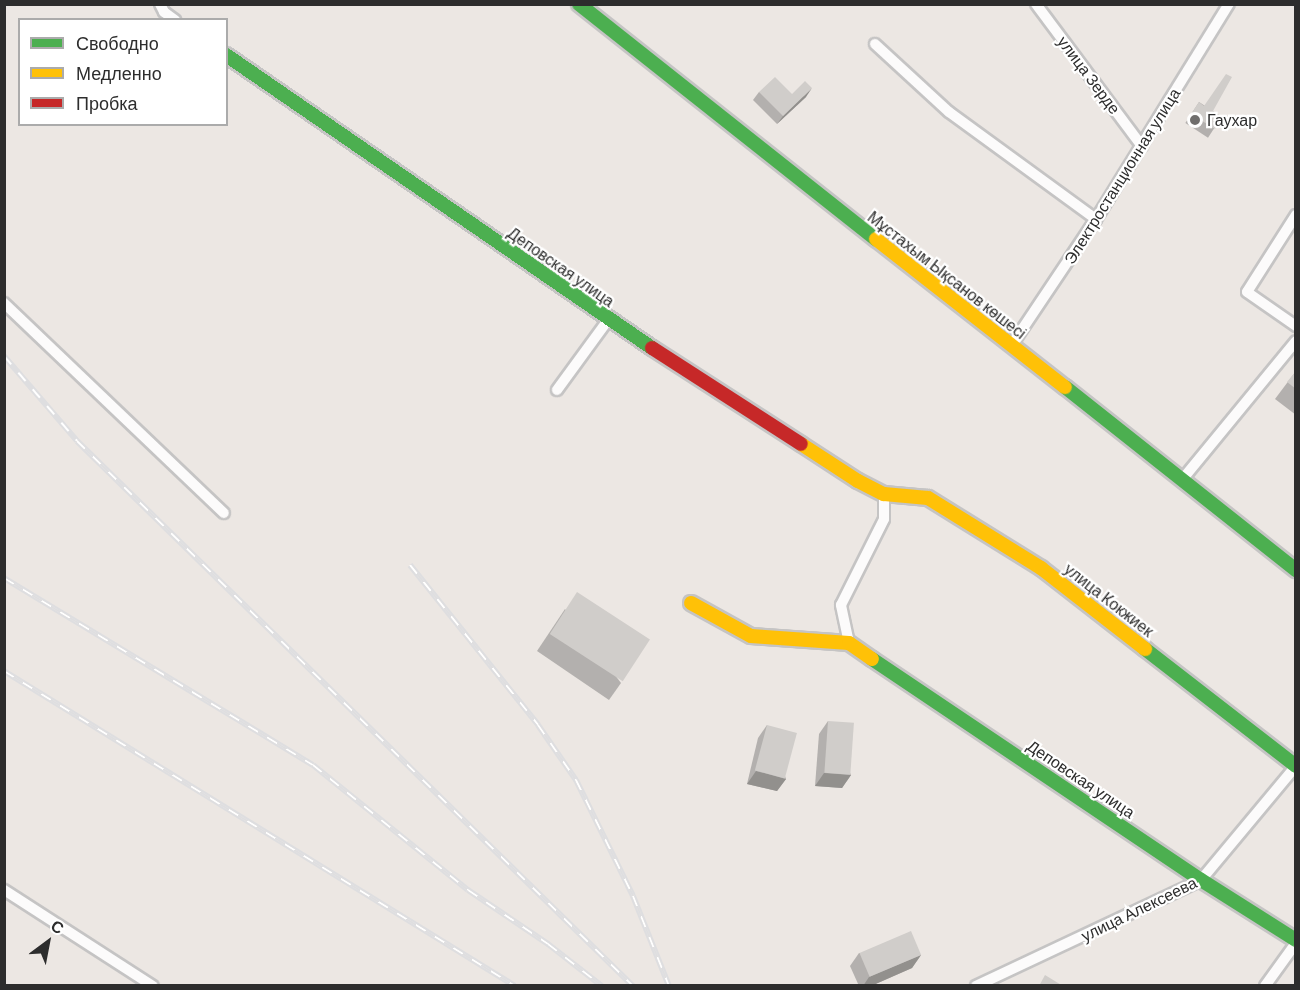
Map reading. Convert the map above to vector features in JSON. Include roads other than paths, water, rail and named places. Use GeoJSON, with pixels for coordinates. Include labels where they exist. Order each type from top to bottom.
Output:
{"type":"FeatureCollection","features":[{"type":"Feature","properties":{"kind":"street"},"geometry":{"type":"LineString","coordinates":[[160,4],[164,12],[172,18]]}},
{"type":"Feature","properties":{"kind":"street","name":"Мұстахым Ықсанов көшесі"},"geometry":{"type":"LineString","coordinates":[[579,4],[1296,570]]}},
{"type":"Feature","properties":{"kind":"street","name":"улица Зерде"},"geometry":{"type":"LineString","coordinates":[[1036,4],[1142,146]]}},
{"type":"Feature","properties":{"kind":"street","name":"Электростанционная улица"},"geometry":{"type":"LineString","coordinates":[[1011,346],[1096,219],[1229,4]]}},
{"type":"Feature","properties":{"kind":"street"},"geometry":{"type":"LineString","coordinates":[[875,44],[949,112],[1096,219]]}},
{"type":"Feature","properties":{"kind":"street","name":"Деповская улица"},"geometry":{"type":"LineString","coordinates":[[228,56],[608,320],[858,481],[884,494]]}},
{"type":"Feature","properties":{"kind":"street"},"geometry":{"type":"LineString","coordinates":[[1296,215],[1247,292],[1296,326]]}},
{"type":"Feature","properties":{"kind":"street"},"geometry":{"type":"LineString","coordinates":[[4,303],[224,513]]}},
{"type":"Feature","properties":{"kind":"street"},"geometry":{"type":"LineString","coordinates":[[557,390],[608,320]]}},
{"type":"Feature","properties":{"kind":"street"},"geometry":{"type":"LineString","coordinates":[[1181,481],[1296,341]]}},
{"type":"Feature","properties":{"kind":"street"},"geometry":{"type":"LineString","coordinates":[[691,603],[752,636],[849,644],[841,605],[884,519],[884,494]]}},
{"type":"Feature","properties":{"kind":"street","name":"улица Кокжиек"},"geometry":{"type":"LineString","coordinates":[[884,494],[928,498],[1041,568],[1295,766]]}},
{"type":"Feature","properties":{"kind":"street","name":"Деповская улица"},"geometry":{"type":"LineString","coordinates":[[849,644],[1296,942]]}},
{"type":"Feature","properties":{"kind":"street","name":"улица Алексеева"},"geometry":{"type":"LineString","coordinates":[[976,986],[1201,880],[1295,766]]}},
{"type":"Feature","properties":{"kind":"street"},"geometry":{"type":"LineString","coordinates":[[4,890],[153,986]]}},
{"type":"Feature","properties":{"kind":"street"},"geometry":{"type":"LineString","coordinates":[[1265,986],[1296,942]]}},
{"type":"Feature","properties":{"kind":"railway"},"geometry":{"type":"LineString","coordinates":[[4,356],[77,441],[633,986]]}},
{"type":"Feature","properties":{"kind":"railway"},"geometry":{"type":"LineString","coordinates":[[410,565],[538,725],[576,780],[633,896],[669,986]]}},
{"type":"Feature","properties":{"kind":"railway"},"geometry":{"type":"LineString","coordinates":[[4,578],[313,765],[468,890],[548,944],[602,986]]}},
{"type":"Feature","properties":{"kind":"railway"},"geometry":{"type":"LineString","coordinates":[[4,671],[515,986]]}},
{"type":"Feature","properties":{"kind":"place","name":"Гаухар"},"geometry":{"type":"Point","coordinates":[1195,120]}}]}
